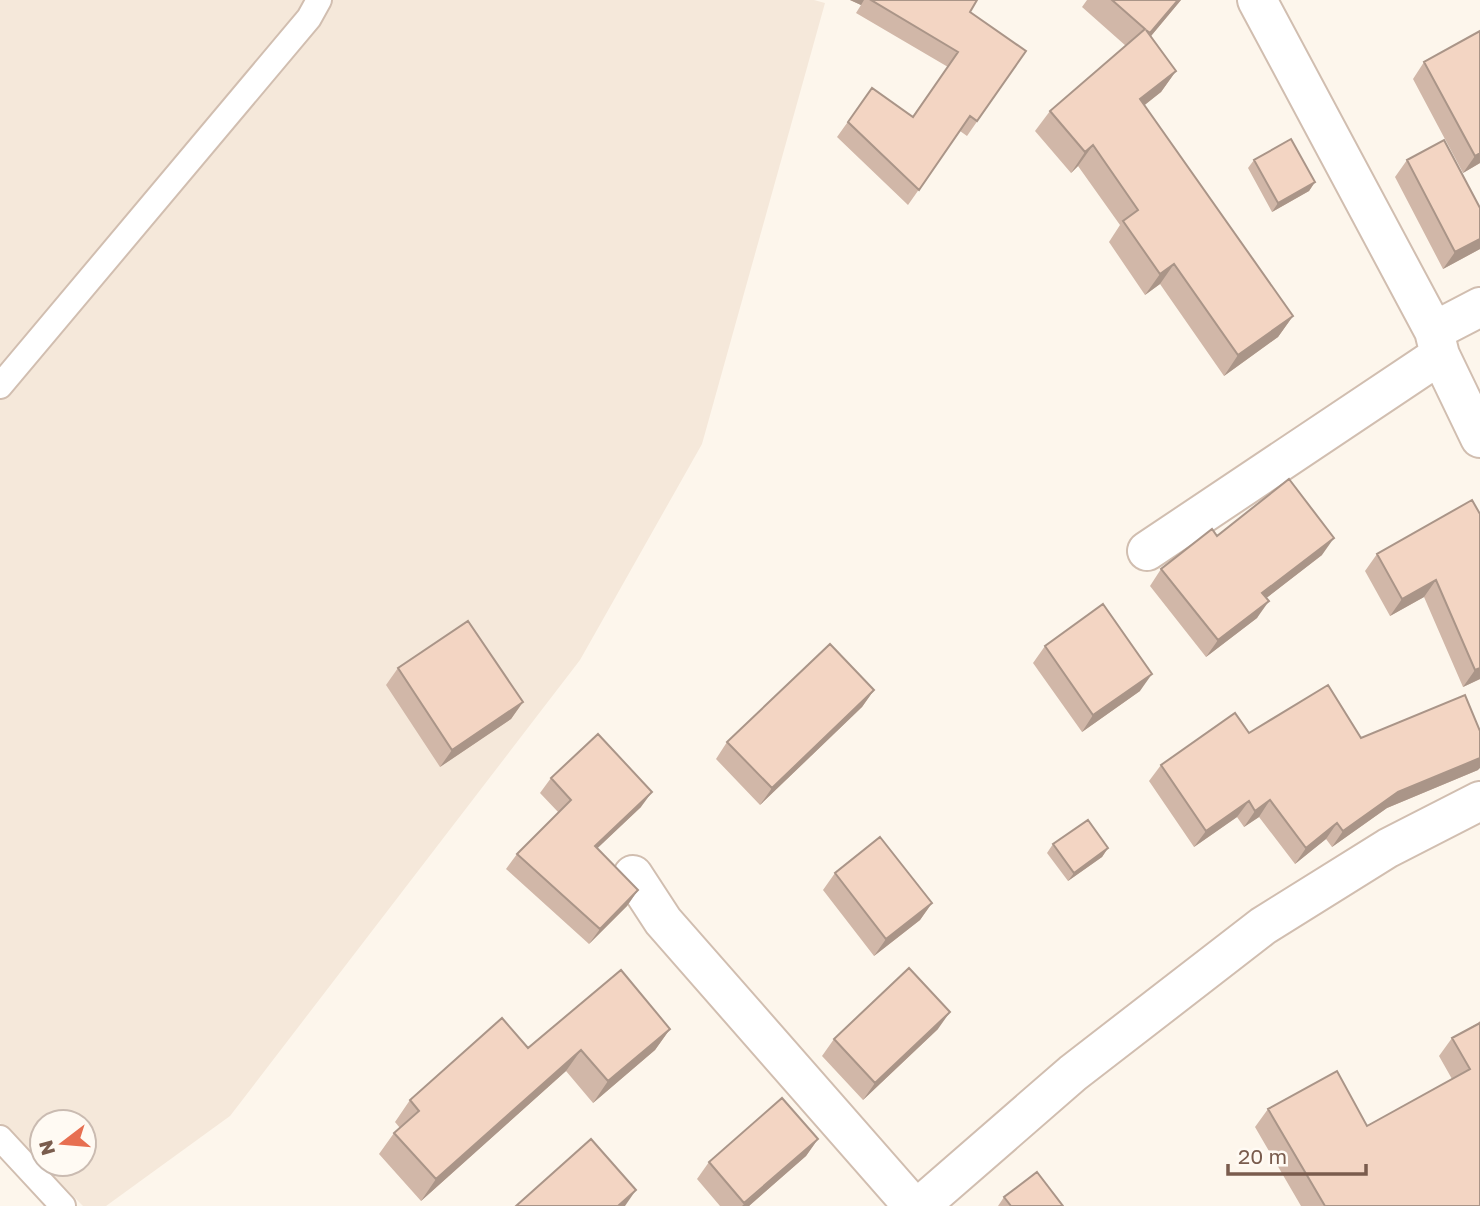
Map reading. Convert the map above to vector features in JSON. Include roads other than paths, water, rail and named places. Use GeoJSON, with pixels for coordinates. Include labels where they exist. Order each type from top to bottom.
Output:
{"type":"FeatureCollection","features":[{"type":"Feature","properties":{"kind":"street"},"geometry":{"type":"LineString","coordinates":[[1257,0],[1437,343],[1480,438]]}},
{"type":"Feature","properties":{"kind":"street"},"geometry":{"type":"LineString","coordinates":[[1147,551],[1437,343],[1480,307]]}},
{"type":"Feature","properties":{"kind":"street"},"geometry":{"type":"LineString","coordinates":[[919,1206],[1073,1073],[1263,926],[1388,848],[1480,801]]}},
{"type":"Feature","properties":{"kind":"street"},"geometry":{"type":"LineString","coordinates":[[634,875],[663,921],[913,1206]]}},
{"type":"Feature","properties":{"kind":"lane"},"geometry":{"type":"LineString","coordinates":[[0,386],[309,18],[319,0]]}},
{"type":"Feature","properties":{"kind":"lane"},"geometry":{"type":"LineString","coordinates":[[0,1138],[63,1206]]}}]}
